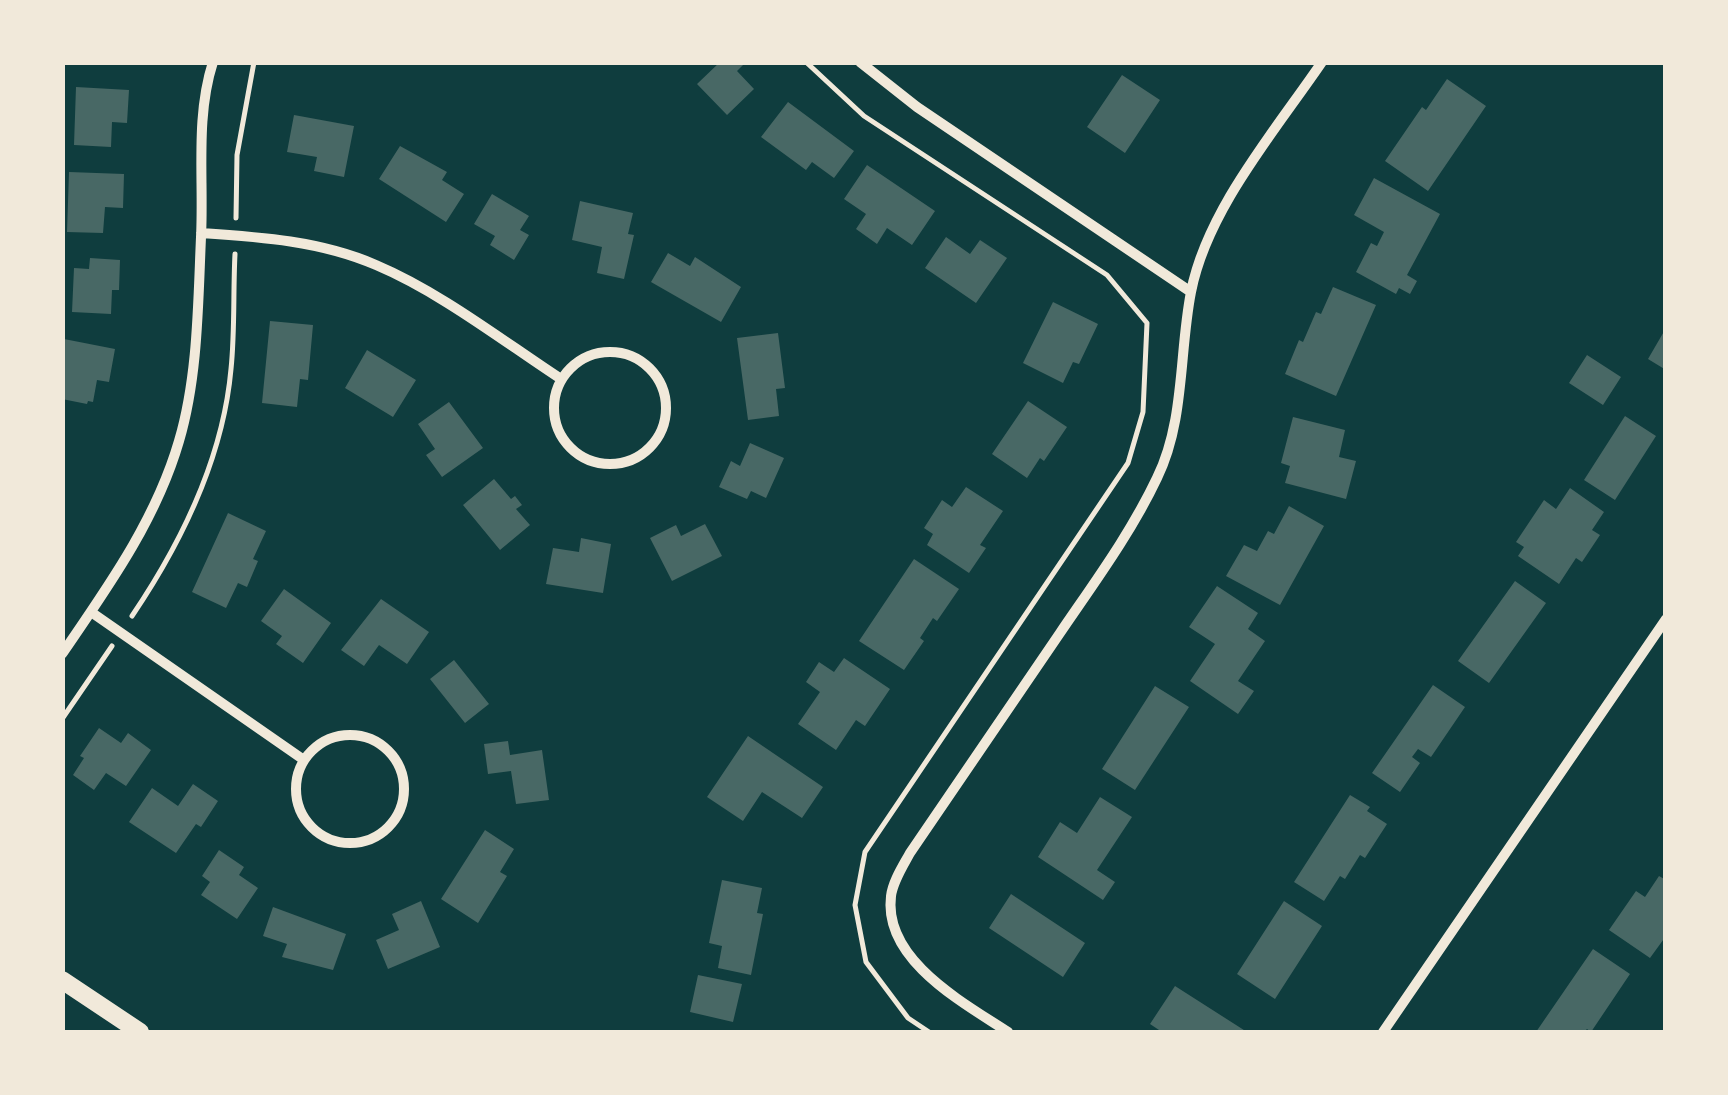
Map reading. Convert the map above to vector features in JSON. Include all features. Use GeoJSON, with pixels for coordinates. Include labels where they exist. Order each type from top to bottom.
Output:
{"type":"FeatureCollection","features":[{"type":"Feature","properties":{"kind":"street"},"geometry":{"type":"LineString","coordinates":[[62,654],[143,530],[179,441],[192,368],[201,233],[202,129],[213,62]]}},
{"type":"Feature","properties":{"kind":"street"},"geometry":{"type":"LineString","coordinates":[[860,62],[917,107],[1191,292]]}},
{"type":"Feature","properties":{"kind":"street"},"geometry":{"type":"LineString","coordinates":[[1008,1032],[939,986],[906,953],[894,920],[891,896],[910,853],[1100,574],[1156,480],[1168,454],[1191,292],[1204,244],[1248,170],[1322,62]]}},
{"type":"Feature","properties":{"kind":"street"},"geometry":{"type":"LineString","coordinates":[[201,233],[297,241],[376,265],[436,298],[562,379]]}},
{"type":"Feature","properties":{"kind":"street"},"geometry":{"type":"LineString","coordinates":[[607,351],[626,353],[642,361],[656,374],[668,408],[655,443],[641,456],[624,463],[586,459],[560,433],[554,415],[555,396],[562,379],[573,364],[589,355],[607,351]]}},
{"type":"Feature","properties":{"kind":"street"},"geometry":{"type":"LineString","coordinates":[[90,612],[304,760]]}},
{"type":"Feature","properties":{"kind":"street"},"geometry":{"type":"LineString","coordinates":[[1384,1032],[1666,619]]}},
{"type":"Feature","properties":{"kind":"street"},"geometry":{"type":"LineString","coordinates":[[348,735],[365,737],[380,745],[401,772],[404,790],[393,822],[381,834],[364,842],[346,844],[327,839],[301,814],[296,778],[304,760],[315,747],[348,735]]}},
{"type":"Feature","properties":{"kind":"street"},"geometry":{"type":"LineString","coordinates":[[62,980],[140,1032]]}},
{"type":"Feature","properties":{"kind":"path"},"geometry":{"type":"LineString","coordinates":[[806,62],[864,116],[1106,274],[1147,322],[1142,412],[1128,463],[865,852],[855,905],[866,962],[908,1018],[929,1032]]}},
{"type":"Feature","properties":{"kind":"building"},"geometry":{"type":"Polygon","coordinates":[[[720,62],[746,62],[737,71],[754,89],[727,115],[697,84],[720,62]]]}},
{"type":"Feature","properties":{"kind":"building"},"geometry":{"type":"Polygon","coordinates":[[[1122,75],[1160,100],[1125,153],[1087,127],[1122,75]]]}},
{"type":"Feature","properties":{"kind":"building"},"geometry":{"type":"Polygon","coordinates":[[[1447,79],[1486,106],[1428,191],[1385,161],[1422,107],[1426,110],[1447,79]]]}},
{"type":"Feature","properties":{"kind":"building"},"geometry":{"type":"Polygon","coordinates":[[[76,87],[129,90],[127,123],[112,122],[111,147],[74,145],[76,87]]]}},
{"type":"Feature","properties":{"kind":"building"},"geometry":{"type":"Polygon","coordinates":[[[788,102],[854,151],[834,178],[812,162],[806,170],[761,137],[788,102]]]}},
{"type":"Feature","properties":{"kind":"building"},"geometry":{"type":"Polygon","coordinates":[[[294,115],[354,126],[344,177],[314,171],[317,157],[287,152],[294,115]]]}},
{"type":"Feature","properties":{"kind":"building"},"geometry":{"type":"Polygon","coordinates":[[[400,146],[447,172],[442,180],[464,194],[446,222],[379,179],[400,146]]]}},
{"type":"Feature","properties":{"kind":"building"},"geometry":{"type":"Polygon","coordinates":[[[867,165],[935,211],[912,245],[887,228],[877,244],[856,229],[866,214],[844,199],[867,165]]]}},
{"type":"Feature","properties":{"kind":"building"},"geometry":{"type":"Polygon","coordinates":[[[69,172],[124,174],[123,208],[105,207],[103,233],[67,232],[69,172]]]}},
{"type":"Feature","properties":{"kind":"building"},"geometry":{"type":"Polygon","coordinates":[[[1374,178],[1440,214],[1407,275],[1417,281],[1410,294],[1399,288],[1396,294],[1356,272],[1371,243],[1377,246],[1384,232],[1354,215],[1374,178]]]}},
{"type":"Feature","properties":{"kind":"building"},"geometry":{"type":"Polygon","coordinates":[[[492,194],[529,216],[520,230],[529,235],[514,260],[490,245],[495,236],[474,224],[492,194]]]}},
{"type":"Feature","properties":{"kind":"building"},"geometry":{"type":"Polygon","coordinates":[[[580,201],[633,213],[628,234],[634,235],[624,279],[597,273],[602,247],[572,240],[580,201]]]}},
{"type":"Feature","properties":{"kind":"building"},"geometry":{"type":"Polygon","coordinates":[[[946,237],[970,254],[980,240],[1007,258],[976,303],[925,268],[946,237]]]}},
{"type":"Feature","properties":{"kind":"building"},"geometry":{"type":"Polygon","coordinates":[[[668,253],[690,266],[695,257],[741,287],[721,322],[651,282],[668,253]]]}},
{"type":"Feature","properties":{"kind":"building"},"geometry":{"type":"Polygon","coordinates":[[[90,258],[120,260],[119,290],[112,290],[111,314],[72,312],[74,268],[89,269],[90,258]]]}},
{"type":"Feature","properties":{"kind":"building"},"geometry":{"type":"Polygon","coordinates":[[[1333,287],[1376,305],[1336,396],[1285,374],[1299,340],[1303,342],[1316,312],[1321,314],[1333,287]]]}},
{"type":"Feature","properties":{"kind":"building"},"geometry":{"type":"Polygon","coordinates":[[[1053,302],[1098,324],[1079,364],[1073,362],[1063,383],[1023,363],[1053,302]]]}},
{"type":"Feature","properties":{"kind":"building"},"geometry":{"type":"Polygon","coordinates":[[[270,321],[313,325],[308,380],[300,379],[297,407],[262,403],[270,321]]]}},
{"type":"Feature","properties":{"kind":"building"},"geometry":{"type":"Polygon","coordinates":[[[1666,328],[1666,370],[1648,359],[1666,328]]]}},
{"type":"Feature","properties":{"kind":"building"},"geometry":{"type":"Polygon","coordinates":[[[778,333],[785,388],[776,389],[779,416],[748,420],[737,338],[778,333]]]}},
{"type":"Feature","properties":{"kind":"building"},"geometry":{"type":"Polygon","coordinates":[[[64,339],[115,349],[109,382],[97,380],[93,402],[62,399],[64,339]]]}},
{"type":"Feature","properties":{"kind":"building"},"geometry":{"type":"Polygon","coordinates":[[[367,350],[416,380],[393,417],[345,388],[367,350]]]}},
{"type":"Feature","properties":{"kind":"building"},"geometry":{"type":"Polygon","coordinates":[[[1587,355],[1621,377],[1603,405],[1569,383],[1587,355]]]}},
{"type":"Feature","properties":{"kind":"building"},"geometry":{"type":"Polygon","coordinates":[[[1028,401],[1067,427],[1027,478],[992,454],[1028,401]]]}},
{"type":"Feature","properties":{"kind":"building"},"geometry":{"type":"Polygon","coordinates":[[[449,402],[483,448],[442,477],[426,455],[435,449],[418,424],[449,402]]]}},
{"type":"Feature","properties":{"kind":"building"},"geometry":{"type":"Polygon","coordinates":[[[1625,416],[1656,436],[1615,500],[1584,480],[1625,416]]]}},
{"type":"Feature","properties":{"kind":"building"},"geometry":{"type":"Polygon","coordinates":[[[1293,417],[1345,430],[1339,457],[1356,461],[1346,499],[1285,483],[1290,466],[1281,463],[1293,417]]]}},
{"type":"Feature","properties":{"kind":"building"},"geometry":{"type":"Polygon","coordinates":[[[750,443],[784,458],[766,498],[751,491],[747,499],[719,487],[731,461],[740,466],[750,443]]]}},
{"type":"Feature","properties":{"kind":"building"},"geometry":{"type":"Polygon","coordinates":[[[494,479],[511,499],[515,496],[522,505],[516,509],[530,525],[500,550],[463,505],[494,479]]]}},
{"type":"Feature","properties":{"kind":"building"},"geometry":{"type":"Polygon","coordinates":[[[966,487],[1003,511],[980,545],[986,548],[969,573],[927,545],[933,534],[924,528],[942,500],[952,507],[966,487]]]}},
{"type":"Feature","properties":{"kind":"building"},"geometry":{"type":"Polygon","coordinates":[[[1570,488],[1604,512],[1592,530],[1600,535],[1582,562],[1576,558],[1559,584],[1518,556],[1524,547],[1516,542],[1544,500],[1556,509],[1570,488]]]}},
{"type":"Feature","properties":{"kind":"building"},"geometry":{"type":"Polygon","coordinates":[[[1289,506],[1324,526],[1280,605],[1226,576],[1244,545],[1257,551],[1268,531],[1274,534],[1289,506]]]}},
{"type":"Feature","properties":{"kind":"building"},"geometry":{"type":"Polygon","coordinates":[[[228,513],[266,531],[253,559],[258,561],[247,587],[238,583],[226,608],[192,592],[228,513]]]}},
{"type":"Feature","properties":{"kind":"building"},"geometry":{"type":"Polygon","coordinates":[[[705,524],[722,556],[672,581],[650,538],[676,525],[681,536],[705,524]]]}},
{"type":"Feature","properties":{"kind":"building"},"geometry":{"type":"Polygon","coordinates":[[[581,538],[611,544],[603,593],[546,584],[553,548],[579,552],[581,538]]]}},
{"type":"Feature","properties":{"kind":"building"},"geometry":{"type":"Polygon","coordinates":[[[914,559],[959,589],[937,621],[933,618],[920,638],[924,641],[904,670],[859,641],[914,559]]]}},
{"type":"Feature","properties":{"kind":"building"},"geometry":{"type":"Polygon","coordinates":[[[1515,581],[1546,603],[1489,683],[1458,661],[1515,581]]]}},
{"type":"Feature","properties":{"kind":"building"},"geometry":{"type":"Polygon","coordinates":[[[1217,586],[1258,613],[1248,629],[1265,641],[1238,681],[1254,691],[1238,714],[1190,681],[1215,644],[1189,627],[1217,586]]]}},
{"type":"Feature","properties":{"kind":"building"},"geometry":{"type":"Polygon","coordinates":[[[284,589],[331,623],[303,663],[276,644],[282,636],[261,621],[284,589]]]}},
{"type":"Feature","properties":{"kind":"building"},"geometry":{"type":"Polygon","coordinates":[[[381,599],[429,632],[407,664],[379,645],[364,666],[341,650],[381,599]]]}},
{"type":"Feature","properties":{"kind":"building"},"geometry":{"type":"Polygon","coordinates":[[[844,658],[890,689],[865,726],[856,720],[836,750],[798,724],[820,692],[806,682],[819,662],[834,672],[844,658]]]}},
{"type":"Feature","properties":{"kind":"building"},"geometry":{"type":"Polygon","coordinates":[[[454,660],[489,704],[465,723],[430,679],[454,660]]]}},
{"type":"Feature","properties":{"kind":"building"},"geometry":{"type":"Polygon","coordinates":[[[1433,685],[1465,707],[1431,757],[1418,749],[1412,757],[1420,763],[1400,792],[1372,773],[1433,685]]]}},
{"type":"Feature","properties":{"kind":"building"},"geometry":{"type":"Polygon","coordinates":[[[1155,686],[1189,707],[1135,790],[1102,769],[1155,686]]]}},
{"type":"Feature","properties":{"kind":"building"},"geometry":{"type":"Polygon","coordinates":[[[99,728],[121,743],[128,733],[151,750],[126,786],[106,773],[94,790],[73,775],[84,758],[80,756],[99,728]]]}},
{"type":"Feature","properties":{"kind":"building"},"geometry":{"type":"Polygon","coordinates":[[[748,736],[823,787],[802,818],[762,792],[743,821],[707,797],[748,736]]]}},
{"type":"Feature","properties":{"kind":"building"},"geometry":{"type":"Polygon","coordinates":[[[508,741],[510,755],[542,750],[549,800],[516,804],[511,771],[488,774],[484,744],[508,741]]]}},
{"type":"Feature","properties":{"kind":"building"},"geometry":{"type":"Polygon","coordinates":[[[193,784],[218,801],[201,827],[196,824],[176,853],[129,822],[152,788],[178,806],[193,784]]]}},
{"type":"Feature","properties":{"kind":"building"},"geometry":{"type":"Polygon","coordinates":[[[1350,795],[1387,824],[1365,858],[1360,855],[1324,901],[1294,882],[1350,795]]]}},
{"type":"Feature","properties":{"kind":"building"},"geometry":{"type":"Polygon","coordinates":[[[1100,797],[1132,817],[1097,870],[1115,882],[1103,900],[1038,857],[1060,822],[1077,833],[1100,797]]]}},
{"type":"Feature","properties":{"kind":"building"},"geometry":{"type":"Polygon","coordinates":[[[485,830],[514,849],[500,872],[507,876],[478,923],[441,899],[485,830]]]}},
{"type":"Feature","properties":{"kind":"building"},"geometry":{"type":"Polygon","coordinates":[[[219,850],[244,867],[239,875],[258,888],[237,919],[201,895],[210,882],[202,876],[219,850]]]}},
{"type":"Feature","properties":{"kind":"building"},"geometry":{"type":"Polygon","coordinates":[[[1659,876],[1666,880],[1666,936],[1650,958],[1609,930],[1636,891],[1645,897],[1659,876]]]}},
{"type":"Feature","properties":{"kind":"building"},"geometry":{"type":"Polygon","coordinates":[[[722,880],[762,888],[757,913],[763,914],[751,975],[718,968],[722,946],[709,943],[722,880]]]}},
{"type":"Feature","properties":{"kind":"building"},"geometry":{"type":"Polygon","coordinates":[[[1011,894],[1085,943],[1063,977],[989,928],[1011,894]]]}},
{"type":"Feature","properties":{"kind":"building"},"geometry":{"type":"Polygon","coordinates":[[[421,901],[440,947],[388,969],[376,940],[399,930],[392,914],[421,901]]]}},
{"type":"Feature","properties":{"kind":"building"},"geometry":{"type":"Polygon","coordinates":[[[1284,901],[1322,926],[1275,999],[1237,974],[1284,901]]]}},
{"type":"Feature","properties":{"kind":"building"},"geometry":{"type":"Polygon","coordinates":[[[273,907],[346,934],[333,970],[282,957],[287,944],[263,936],[273,907]]]}},
{"type":"Feature","properties":{"kind":"building"},"geometry":{"type":"Polygon","coordinates":[[[1593,949],[1630,974],[1591,1032],[1536,1032],[1593,949]]]}},
{"type":"Feature","properties":{"kind":"building"},"geometry":{"type":"Polygon","coordinates":[[[698,975],[742,984],[733,1022],[690,1012],[698,975]]]}},
{"type":"Feature","properties":{"kind":"building"},"geometry":{"type":"Polygon","coordinates":[[[1175,986],[1247,1032],[1162,1032],[1150,1024],[1175,986]]]}}]}
